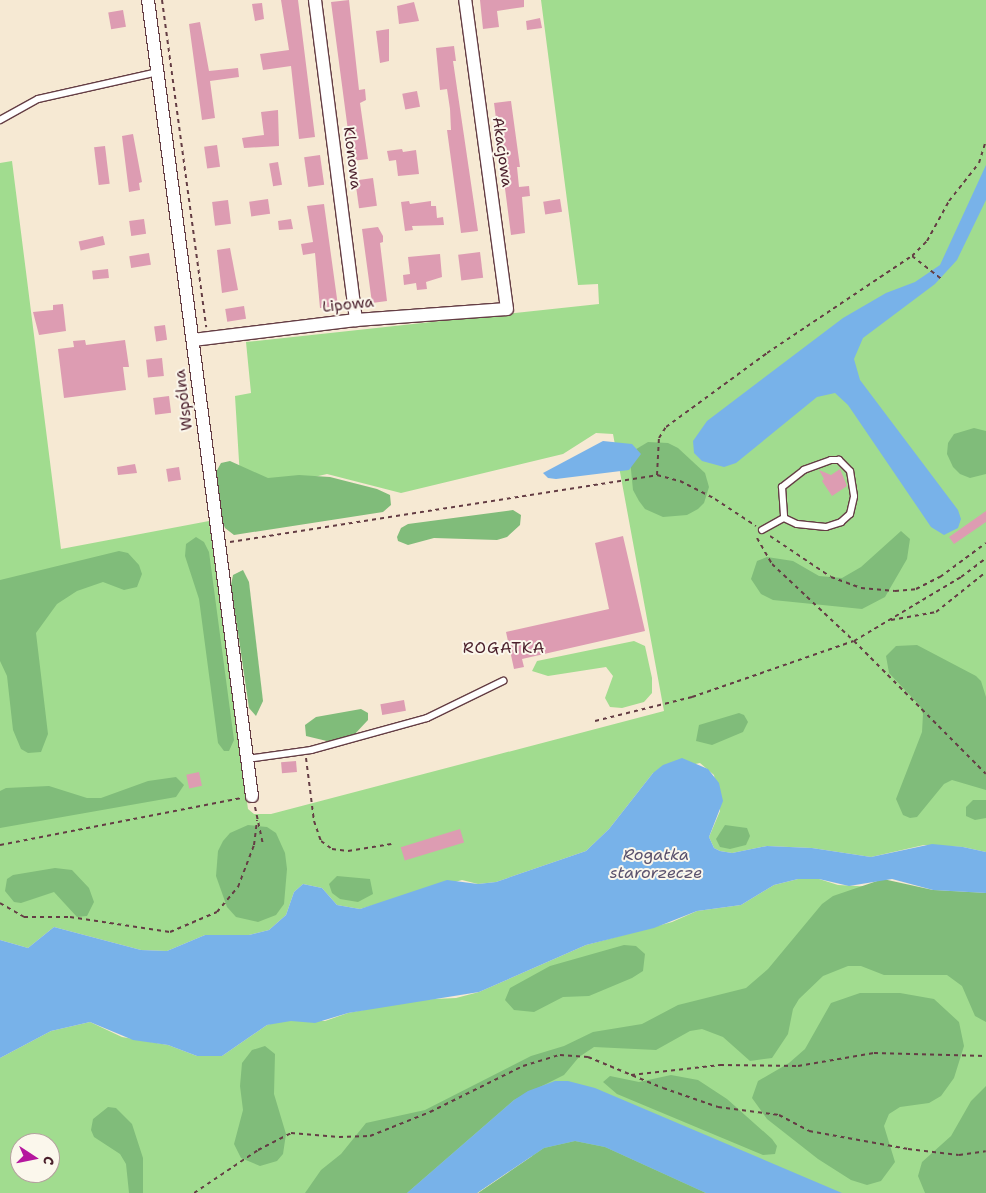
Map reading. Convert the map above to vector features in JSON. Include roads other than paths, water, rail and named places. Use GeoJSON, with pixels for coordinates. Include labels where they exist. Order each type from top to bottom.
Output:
{"type":"FeatureCollection","features":[{"type":"Feature","properties":{"kind":"street","name":"Wspólna"},"geometry":{"type":"LineString","coordinates":[[148,0],[194,340],[252,796]]}},
{"type":"Feature","properties":{"kind":"street","name":"Klonowa"},"geometry":{"type":"LineString","coordinates":[[315,0],[356,320]]}},
{"type":"Feature","properties":{"kind":"street","name":"Akacjowa"},"geometry":{"type":"LineString","coordinates":[[465,0],[507,309]]}},
{"type":"Feature","properties":{"kind":"street","name":"Lipowa"},"geometry":{"type":"LineString","coordinates":[[194,340],[356,320],[507,309]]}},
{"type":"Feature","properties":{"kind":"lane"},"geometry":{"type":"LineString","coordinates":[[0,120],[38,99],[158,72]]}},
{"type":"Feature","properties":{"kind":"lane"},"geometry":{"type":"LineString","coordinates":[[831,460],[839,460],[850,471],[854,496],[850,514],[841,522],[816,526],[797,524],[784,518],[782,487],[798,474],[831,460]]}},
{"type":"Feature","properties":{"kind":"lane"},"geometry":{"type":"LineString","coordinates":[[762,530],[784,518]]}},
{"type":"Feature","properties":{"kind":"lane"},"geometry":{"type":"LineString","coordinates":[[247,759],[306,751],[427,718],[503,681]]}},
{"type":"Feature","properties":{"kind":"water"},"geometry":{"type":"Polygon","coordinates":[[[986,165],[986,200],[957,260],[935,284],[863,338],[854,359],[860,380],[958,510],[961,519],[958,528],[944,535],[931,527],[848,405],[835,393],[817,397],[736,463],[724,467],[702,461],[694,453],[693,441],[707,421],[843,318],[886,293],[915,282],[940,265],[986,165]]]}},
{"type":"Feature","properties":{"kind":"water"},"geometry":{"type":"Polygon","coordinates":[[[603,441],[632,444],[641,454],[629,470],[556,479],[548,478],[543,473],[603,441]]]}},
{"type":"Feature","properties":{"kind":"water","name":"Rogatka starorzecze"},"geometry":{"type":"Polygon","coordinates":[[[682,758],[708,769],[719,783],[723,801],[709,837],[714,848],[720,851],[732,853],[767,846],[812,848],[871,857],[932,844],[963,847],[986,852],[986,893],[933,890],[892,879],[849,886],[819,879],[798,879],[774,885],[741,905],[697,911],[654,928],[586,945],[479,992],[348,1013],[315,1023],[291,1021],[267,1025],[222,1056],[197,1056],[168,1045],[133,1040],[90,1022],[51,1031],[0,1058],[0,940],[28,948],[54,927],[141,950],[167,951],[205,935],[249,935],[269,930],[286,915],[294,892],[303,884],[322,888],[337,905],[360,909],[447,880],[478,884],[496,882],[586,851],[609,829],[653,773],[663,765],[682,758]]]}},
{"type":"Feature","properties":{"kind":"water"},"geometry":{"type":"Polygon","coordinates":[[[555,1081],[568,1081],[595,1088],[842,1193],[706,1193],[605,1147],[575,1141],[544,1148],[477,1193],[407,1193],[514,1100],[528,1091],[555,1081]]]}},
{"type":"Feature","properties":{"kind":"district","name":"ROGATKA"},"geometry":{"type":"Point","coordinates":[504,648]}}]}
